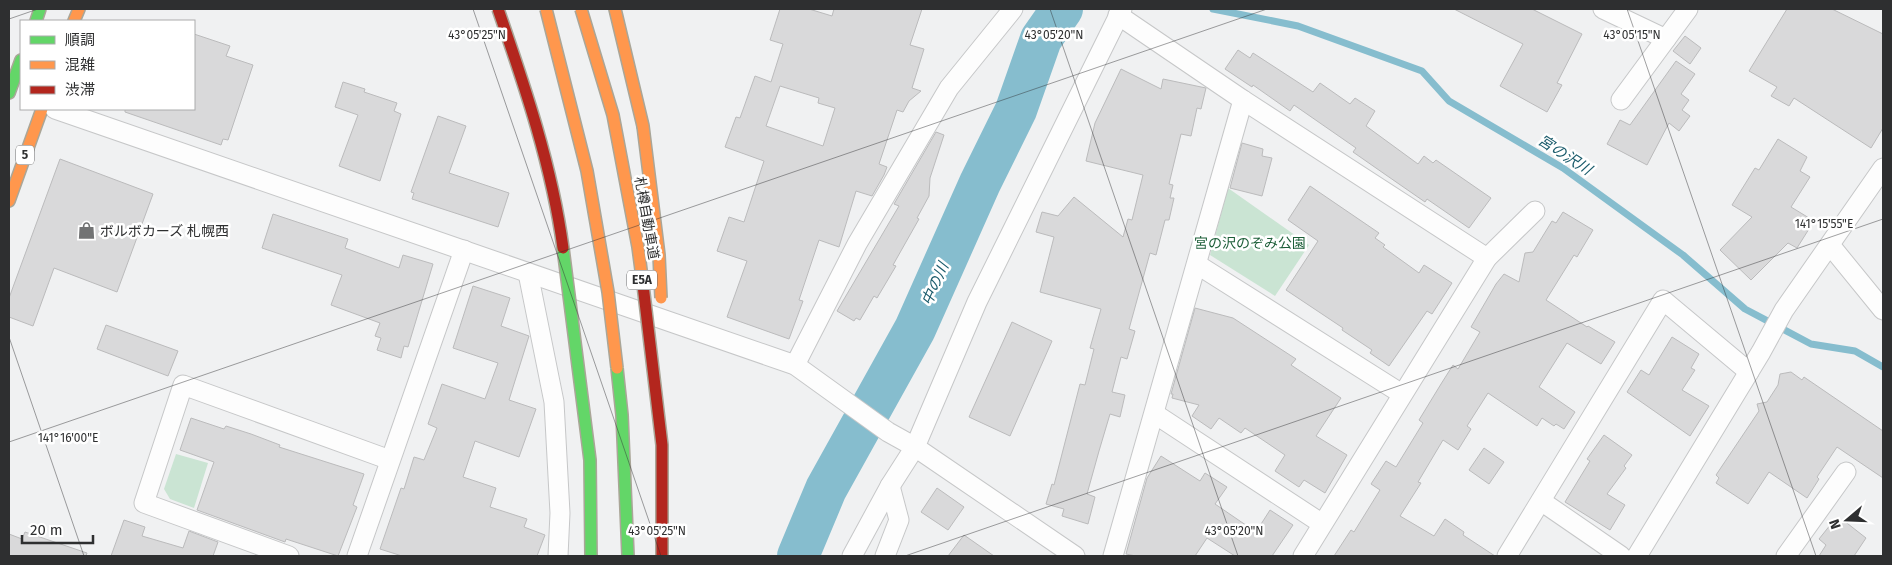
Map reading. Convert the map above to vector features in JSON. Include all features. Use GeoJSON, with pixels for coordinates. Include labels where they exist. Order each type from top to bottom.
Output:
{"type":"FeatureCollection","features":[{"type":"Feature","properties":{"kind":"highway"},"geometry":{"type":"LineString","coordinates":[[498,9],[532,109],[558,212],[590,460],[591,556]]}},
{"type":"Feature","properties":{"kind":"highway","name":"E5A"},"geometry":{"type":"LineString","coordinates":[[546,9],[587,171],[608,292],[622,415],[628,556]]}},
{"type":"Feature","properties":{"kind":"highway","name":"札樽自動車道"},"geometry":{"type":"LineString","coordinates":[[582,9],[613,115],[638,247],[662,445],[662,556]]}},
{"type":"Feature","properties":{"kind":"highway"},"geometry":{"type":"LineString","coordinates":[[615,9],[643,126],[659,255],[662,338],[662,445]]}},
{"type":"Feature","properties":{"kind":"highway"},"geometry":{"type":"LineString","coordinates":[[9,93],[20,63]]}},
{"type":"Feature","properties":{"kind":"highway","name":"5"},"geometry":{"type":"LineString","coordinates":[[9,201],[42,110]]}},
{"type":"Feature","properties":{"kind":"street"},"geometry":{"type":"LineString","coordinates":[[795,365],[857,244],[949,88],[1013,9]]}},
{"type":"Feature","properties":{"kind":"street"},"geometry":{"type":"LineString","coordinates":[[1603,9],[1666,39]]}},
{"type":"Feature","properties":{"kind":"street"},"geometry":{"type":"LineString","coordinates":[[1621,100],[1688,9]]}},
{"type":"Feature","properties":{"kind":"street"},"geometry":{"type":"LineString","coordinates":[[852,556],[890,486],[915,447],[978,302],[1121,11],[1244,100],[1487,258]]}},
{"type":"Feature","properties":{"kind":"street"},"geometry":{"type":"LineString","coordinates":[[1113,556],[1244,100]]}},
{"type":"Feature","properties":{"kind":"street"},"geometry":{"type":"LineString","coordinates":[[58,110],[795,365],[832,394],[888,432],[915,447],[1075,556]]}},
{"type":"Feature","properties":{"kind":"street"},"geometry":{"type":"LineString","coordinates":[[1637,556],[1761,352],[1784,310],[1883,168]]}},
{"type":"Feature","properties":{"kind":"street"},"geometry":{"type":"LineString","coordinates":[[1303,556],[1321,523],[1487,258],[1535,211]]}},
{"type":"Feature","properties":{"kind":"street"},"geometry":{"type":"LineString","coordinates":[[1830,245],[1883,310]]}},
{"type":"Feature","properties":{"kind":"street"},"geometry":{"type":"LineString","coordinates":[[357,556],[464,250]]}},
{"type":"Feature","properties":{"kind":"street"},"geometry":{"type":"LineString","coordinates":[[1198,265],[1402,394]]}},
{"type":"Feature","properties":{"kind":"street"},"geometry":{"type":"LineString","coordinates":[[528,273],[554,402],[560,513],[558,556]]}},
{"type":"Feature","properties":{"kind":"street"},"geometry":{"type":"LineString","coordinates":[[1507,556],[1663,300],[1749,372]]}},
{"type":"Feature","properties":{"kind":"street"},"geometry":{"type":"LineString","coordinates":[[289,556],[250,550],[144,503],[183,385],[390,460]]}},
{"type":"Feature","properties":{"kind":"street"},"geometry":{"type":"LineString","coordinates":[[1155,414],[1321,523]]}},
{"type":"Feature","properties":{"kind":"street"},"geometry":{"type":"LineString","coordinates":[[1786,556],[1846,472]]}},
{"type":"Feature","properties":{"kind":"street"},"geometry":{"type":"LineString","coordinates":[[885,556],[899,520],[890,486]]}},
{"type":"Feature","properties":{"kind":"street"},"geometry":{"type":"LineString","coordinates":[[1541,501],[1621,556]]}},
{"type":"Feature","properties":{"kind":"green space","name":"宮の沢のぞみ公園"},"geometry":{"type":"Polygon","coordinates":[[[1228,188],[1309,245],[1275,296],[1210,255],[1228,188]]]}},
{"type":"Feature","properties":{"kind":"green space"},"geometry":{"type":"Polygon","coordinates":[[[176,454],[208,463],[194,508],[170,499],[164,489],[176,454]]]}},
{"type":"Feature","properties":{"kind":"building"},"geometry":{"type":"Polygon","coordinates":[[[780,9],[809,9],[832,16],[834,9],[922,9],[910,45],[924,49],[912,88],[921,91],[909,101],[903,112],[897,110],[879,164],[887,167],[884,175],[872,196],[856,191],[839,247],[819,240],[799,300],[803,301],[789,339],[727,317],[747,261],[717,251],[729,217],[744,222],[764,161],[725,147],[736,117],[740,118],[755,76],[771,82],[783,44],[770,40],[780,9]],[[780,86],[766,126],[823,146],[835,108],[818,103],[819,98],[780,86]]]}},
{"type":"Feature","properties":{"kind":"building"},"geometry":{"type":"Polygon","coordinates":[[[1454,9],[1532,9],[1582,34],[1557,83],[1562,85],[1547,112],[1500,86],[1523,44],[1454,9]]]}},
{"type":"Feature","properties":{"kind":"building"},"geometry":{"type":"Polygon","coordinates":[[[1787,9],[1832,9],[1883,34],[1883,128],[1871,148],[1794,98],[1789,106],[1771,96],[1777,87],[1749,71],[1787,9]]]}},
{"type":"Feature","properties":{"kind":"building"},"geometry":{"type":"Polygon","coordinates":[[[195,34],[230,46],[226,56],[253,65],[228,140],[223,139],[221,145],[125,112],[125,110],[195,110],[195,34]]]}},
{"type":"Feature","properties":{"kind":"building"},"geometry":{"type":"Polygon","coordinates":[[[1685,36],[1701,48],[1690,64],[1673,51],[1685,36]]]}},
{"type":"Feature","properties":{"kind":"building"},"geometry":{"type":"Polygon","coordinates":[[[1238,50],[1250,58],[1253,53],[1313,92],[1320,83],[1350,104],[1355,98],[1375,111],[1366,126],[1418,164],[1424,156],[1433,163],[1436,160],[1491,198],[1469,228],[1427,199],[1425,202],[1353,152],[1356,148],[1294,105],[1290,111],[1253,85],[1252,87],[1225,69],[1238,50]]]}},
{"type":"Feature","properties":{"kind":"building"},"geometry":{"type":"Polygon","coordinates":[[[1676,61],[1695,74],[1681,94],[1689,100],[1682,110],[1690,116],[1679,131],[1669,123],[1647,165],[1607,144],[1620,120],[1630,125],[1676,61]]]}},
{"type":"Feature","properties":{"kind":"building"},"geometry":{"type":"Polygon","coordinates":[[[1121,69],[1161,89],[1163,79],[1206,88],[1201,109],[1197,108],[1191,136],[1181,134],[1169,184],[1173,185],[1170,198],[1174,198],[1169,220],[1165,220],[1156,255],[1150,253],[1129,329],[1135,331],[1127,359],[1121,357],[1112,392],[1125,395],[1120,417],[1110,414],[1099,451],[1087,494],[1095,497],[1088,524],[1062,516],[1064,509],[1046,504],[1052,484],[1054,485],[1080,384],[1085,385],[1094,349],[1090,348],[1101,309],[1040,292],[1054,237],[1036,232],[1042,212],[1058,216],[1074,197],[1123,237],[1128,219],[1132,220],[1143,175],[1086,161],[1095,123],[1121,69]]]}},
{"type":"Feature","properties":{"kind":"building"},"geometry":{"type":"Polygon","coordinates":[[[343,82],[365,89],[364,92],[397,103],[394,111],[401,114],[380,181],[339,166],[358,115],[335,107],[343,82]]]}},
{"type":"Feature","properties":{"kind":"building"},"geometry":{"type":"Polygon","coordinates":[[[438,116],[466,126],[449,173],[509,193],[498,227],[412,199],[414,193],[411,192],[438,116]]]}},
{"type":"Feature","properties":{"kind":"building"},"geometry":{"type":"Polygon","coordinates":[[[936,132],[944,135],[930,178],[929,196],[917,218],[919,219],[893,265],[896,266],[877,298],[874,296],[860,320],[856,318],[854,321],[837,311],[899,206],[894,204],[936,132]]]}},
{"type":"Feature","properties":{"kind":"building"},"geometry":{"type":"Polygon","coordinates":[[[1778,139],[1807,157],[1800,171],[1810,177],[1791,207],[1814,221],[1797,248],[1788,243],[1751,280],[1720,250],[1752,217],[1732,205],[1755,168],[1759,170],[1778,139]]]}},
{"type":"Feature","properties":{"kind":"building"},"geometry":{"type":"Polygon","coordinates":[[[1242,143],[1263,149],[1262,156],[1272,158],[1262,196],[1230,188],[1242,143]]]}},
{"type":"Feature","properties":{"kind":"building","name":"ボルボカーズ 札幌西"},"geometry":{"type":"Polygon","coordinates":[[[60,159],[153,194],[117,292],[54,268],[33,326],[9,317],[9,298],[60,159]]]}},
{"type":"Feature","properties":{"kind":"building"},"geometry":{"type":"Polygon","coordinates":[[[1310,186],[1379,233],[1375,238],[1385,245],[1383,247],[1419,273],[1424,265],[1452,283],[1432,314],[1427,311],[1389,366],[1370,353],[1372,350],[1342,330],[1343,328],[1286,290],[1318,241],[1288,220],[1310,186]]]}},
{"type":"Feature","properties":{"kind":"building"},"geometry":{"type":"Polygon","coordinates":[[[1563,212],[1593,230],[1577,257],[1574,255],[1546,300],[1587,327],[1615,342],[1601,364],[1567,343],[1539,387],[1575,412],[1564,429],[1556,424],[1554,426],[1542,418],[1537,426],[1488,393],[1467,426],[1471,429],[1458,450],[1443,440],[1418,482],[1421,483],[1400,516],[1434,536],[1445,519],[1464,532],[1463,535],[1495,556],[1334,556],[1351,530],[1354,532],[1380,490],[1371,484],[1386,461],[1396,467],[1423,423],[1419,420],[1453,365],[1458,369],[1480,332],[1471,327],[1496,284],[1504,274],[1519,282],[1525,253],[1533,252],[1552,221],[1556,223],[1563,212]]]}},
{"type":"Feature","properties":{"kind":"building"},"geometry":{"type":"Polygon","coordinates":[[[273,214],[348,239],[345,248],[399,268],[403,255],[433,264],[408,347],[404,346],[401,358],[377,350],[381,338],[375,336],[380,323],[331,305],[342,275],[262,248],[273,214]]]}},
{"type":"Feature","properties":{"kind":"building"},"geometry":{"type":"Polygon","coordinates":[[[473,286],[510,298],[501,326],[529,336],[509,400],[536,409],[519,457],[475,441],[463,477],[496,488],[490,507],[527,519],[524,527],[545,535],[537,556],[402,556],[380,549],[401,488],[404,489],[414,457],[424,460],[437,428],[428,424],[442,384],[485,399],[498,363],[453,348],[473,286]]]}},
{"type":"Feature","properties":{"kind":"building"},"geometry":{"type":"Polygon","coordinates":[[[1195,308],[1233,318],[1296,359],[1291,365],[1341,398],[1316,436],[1347,455],[1325,493],[1304,480],[1299,487],[1275,471],[1285,455],[1245,428],[1241,433],[1219,418],[1211,429],[1192,416],[1199,405],[1172,398],[1173,394],[1171,394],[1195,308]]]}},
{"type":"Feature","properties":{"kind":"building"},"geometry":{"type":"Polygon","coordinates":[[[1012,322],[1052,341],[1010,436],[969,417],[1012,322]]]}},
{"type":"Feature","properties":{"kind":"building"},"geometry":{"type":"Polygon","coordinates":[[[106,325],[178,351],[168,376],[97,349],[106,325]]]}},
{"type":"Feature","properties":{"kind":"building"},"geometry":{"type":"Polygon","coordinates":[[[1672,337],[1699,354],[1691,368],[1695,370],[1682,390],[1709,406],[1690,436],[1627,392],[1641,370],[1649,375],[1672,337]]]}},
{"type":"Feature","properties":{"kind":"building"},"geometry":{"type":"Polygon","coordinates":[[[1791,372],[1802,380],[1804,377],[1883,431],[1883,478],[1837,447],[1817,477],[1819,479],[1807,498],[1769,472],[1748,504],[1716,483],[1719,478],[1716,475],[1759,411],[1757,404],[1767,402],[1778,385],[1780,374],[1791,372]]]}},
{"type":"Feature","properties":{"kind":"building"},"geometry":{"type":"Polygon","coordinates":[[[191,418],[224,429],[226,426],[251,434],[280,445],[279,447],[364,474],[353,505],[357,507],[338,556],[286,539],[285,542],[197,510],[214,462],[180,450],[191,418]]]}},
{"type":"Feature","properties":{"kind":"building"},"geometry":{"type":"Polygon","coordinates":[[[1604,435],[1632,455],[1624,466],[1626,468],[1607,494],[1625,505],[1610,530],[1565,502],[1590,461],[1587,459],[1604,435]]]}},
{"type":"Feature","properties":{"kind":"building"},"geometry":{"type":"Polygon","coordinates":[[[1484,448],[1504,462],[1489,484],[1469,470],[1484,448]]]}},
{"type":"Feature","properties":{"kind":"building"},"geometry":{"type":"Polygon","coordinates":[[[1161,456],[1200,481],[1205,473],[1227,487],[1215,504],[1256,532],[1270,510],[1293,525],[1272,556],[1235,556],[1207,538],[1195,556],[1136,556],[1126,554],[1147,478],[1161,456]]]}},
{"type":"Feature","properties":{"kind":"building"},"geometry":{"type":"Polygon","coordinates":[[[937,488],[964,507],[948,530],[921,512],[937,488]]]}},
{"type":"Feature","properties":{"kind":"building"},"geometry":{"type":"Polygon","coordinates":[[[1835,519],[1840,524],[1843,520],[1866,538],[1854,556],[1819,556],[1826,545],[1819,539],[1835,519]]]}},
{"type":"Feature","properties":{"kind":"building"},"geometry":{"type":"Polygon","coordinates":[[[124,520],[145,527],[142,536],[183,548],[189,531],[218,542],[213,556],[111,556],[124,520]]]}},
{"type":"Feature","properties":{"kind":"building"},"geometry":{"type":"Polygon","coordinates":[[[25,532],[87,553],[86,556],[9,556],[9,534],[22,539],[25,532]]]}},
{"type":"Feature","properties":{"kind":"building"},"geometry":{"type":"Polygon","coordinates":[[[964,535],[994,556],[948,556],[964,535]]]}},
{"type":"Feature","properties":{"kind":"waterway","name":"中の川"},"geometry":{"type":"LineString","coordinates":[[798,556],[826,489],[915,329],[980,183],[1016,110],[1041,39],[1062,9]]}},
{"type":"Feature","properties":{"kind":"waterway","name":"宮の沢川"},"geometry":{"type":"LineString","coordinates":[[1213,9],[1298,26],[1422,71],[1449,101],[1563,168],[1683,255],[1745,309],[1811,344],[1855,351],[1883,367]]}},
{"type":"Feature","properties":{"kind":"traffic: fast"},"geometry":{"type":"LineString","coordinates":[[36,20],[40,9]]}},
{"type":"Feature","properties":{"kind":"traffic: fast"},"geometry":{"type":"LineString","coordinates":[[9,93],[20,63]]}},
{"type":"Feature","properties":{"kind":"traffic: fast"},"geometry":{"type":"LineString","coordinates":[[563,248],[590,460],[591,556]]}},
{"type":"Feature","properties":{"kind":"traffic: fast"},"geometry":{"type":"LineString","coordinates":[[617,368],[622,415],[628,556]]}},
{"type":"Feature","properties":{"kind":"traffic: slow"},"geometry":{"type":"LineString","coordinates":[[74,20],[79,9]]}},
{"type":"Feature","properties":{"kind":"traffic: slow"},"geometry":{"type":"LineString","coordinates":[[546,9],[587,171],[608,292],[617,368]]}},
{"type":"Feature","properties":{"kind":"traffic: slow"},"geometry":{"type":"LineString","coordinates":[[581,9],[613,115],[638,247],[643,285]]}},
{"type":"Feature","properties":{"kind":"traffic: slow"},"geometry":{"type":"LineString","coordinates":[[615,9],[643,126]]}},
{"type":"Feature","properties":{"kind":"traffic: slow"},"geometry":{"type":"LineString","coordinates":[[9,201],[42,110]]}},
{"type":"Feature","properties":{"kind":"traffic: slow"},"geometry":{"type":"LineString","coordinates":[[643,126],[659,255],[661,298]]}},
{"type":"Feature","properties":{"kind":"traffic: jam"},"geometry":{"type":"LineString","coordinates":[[498,9],[528,97],[545,157],[563,248]]}},
{"type":"Feature","properties":{"kind":"traffic: jam"},"geometry":{"type":"LineString","coordinates":[[643,285],[662,445],[662,556]]}},
{"type":"Feature","properties":{"kind":"place","name":"ボルボカーズ 札幌西"},"geometry":{"type":"Point","coordinates":[86,231]}}]}
